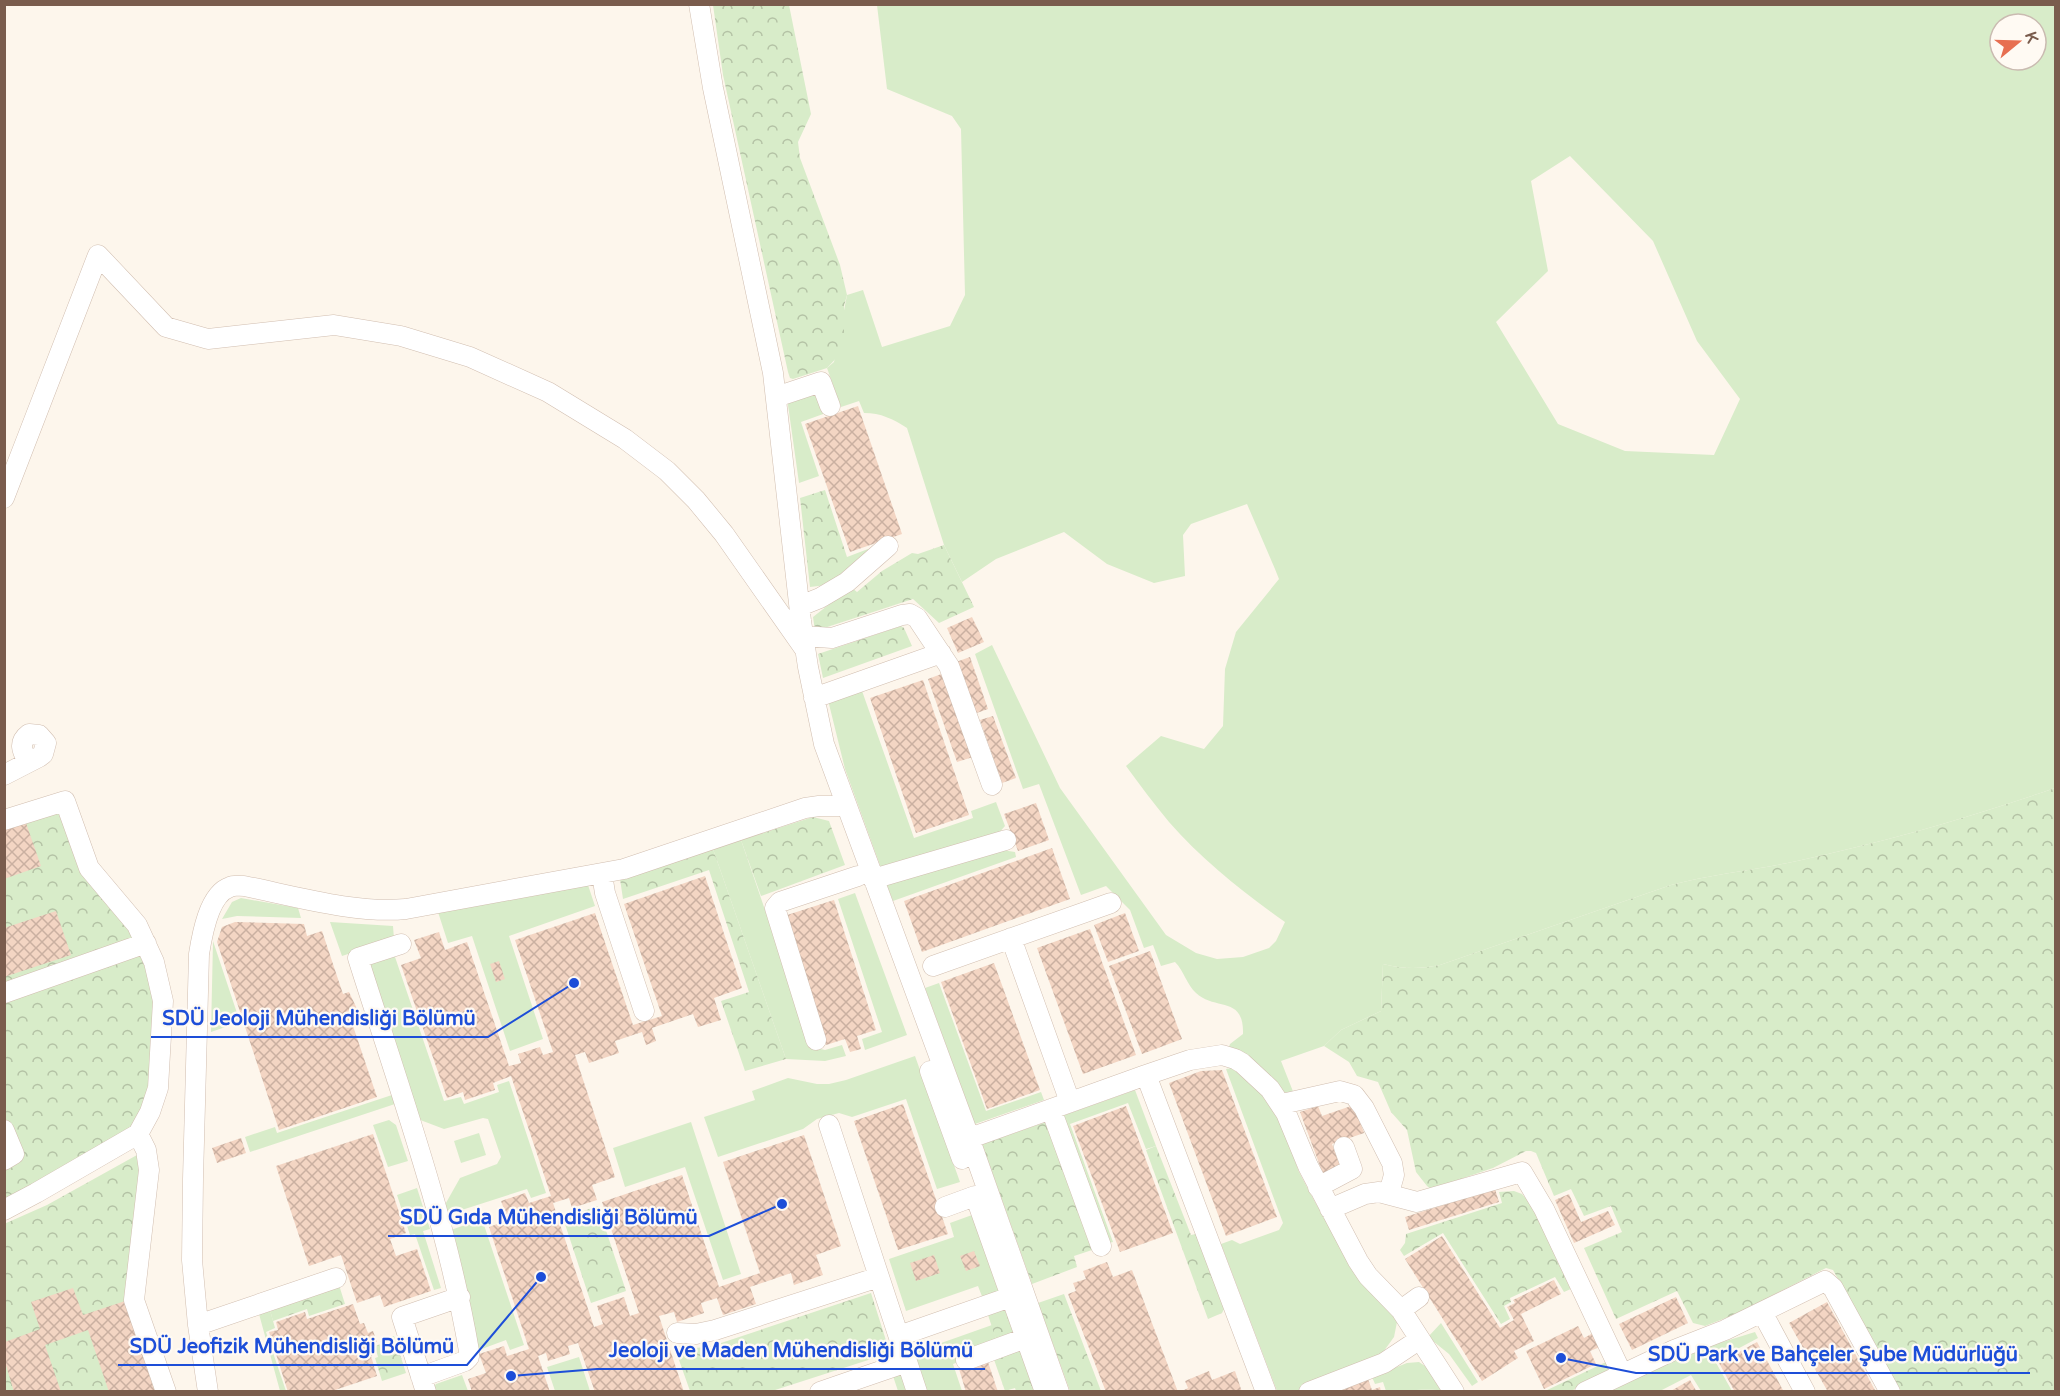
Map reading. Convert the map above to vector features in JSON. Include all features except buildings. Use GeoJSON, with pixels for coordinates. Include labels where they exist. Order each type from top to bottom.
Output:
{"type":"FeatureCollection","features":[{"type":"Feature","properties":{"kind":"street"},"geometry":{"type":"LineString","coordinates":[[699,4],[713,88],[767,340],[776,397],[805,644],[824,744],[827,778],[866,877],[1018,1295],[1026,1338],[1045,1392]]}},
{"type":"Feature","properties":{"kind":"street"},"geometry":{"type":"LineString","coordinates":[[4,498],[98,255],[166,327],[208,339],[334,325],[401,336],[470,357],[548,392],[625,439],[667,471],[696,500],[724,534],[805,644]]}},
{"type":"Feature","properties":{"kind":"street"},"geometry":{"type":"LineString","coordinates":[[776,397],[821,382],[830,406]]}},
{"type":"Feature","properties":{"kind":"street"},"geometry":{"type":"LineString","coordinates":[[800,606],[820,598],[847,582],[888,546]]}},
{"type":"Feature","properties":{"kind":"street"},"geometry":{"type":"LineString","coordinates":[[805,644],[832,638],[902,615],[910,614],[917,618],[941,653],[951,673],[992,785]]}},
{"type":"Feature","properties":{"kind":"street"},"geometry":{"type":"LineString","coordinates":[[814,698],[941,653]]}},
{"type":"Feature","properties":{"kind":"street"},"geometry":{"type":"LineString","coordinates":[[4,775],[28,762]]}},
{"type":"Feature","properties":{"kind":"street"},"geometry":{"type":"LineString","coordinates":[[4,820],[65,801],[89,868],[137,925],[146,943],[157,971],[163,1001],[158,1088],[150,1112],[138,1134],[4,1210]]}},
{"type":"Feature","properties":{"kind":"street"},"geometry":{"type":"LineString","coordinates":[[208,1392],[194,1288],[192,1225],[199,954],[205,923],[222,892],[229,887],[244,886],[347,906],[395,910],[602,874],[631,867],[805,808],[839,806]]}},
{"type":"Feature","properties":{"kind":"street"},"geometry":{"type":"LineString","coordinates":[[816,1040],[775,908],[780,902],[1006,840]]}},
{"type":"Feature","properties":{"kind":"street"},"geometry":{"type":"LineString","coordinates":[[602,874],[605,893],[645,1011]]}},
{"type":"Feature","properties":{"kind":"street"},"geometry":{"type":"LineString","coordinates":[[933,966],[1111,903]]}},
{"type":"Feature","properties":{"kind":"street"},"geometry":{"type":"LineString","coordinates":[[1011,938],[1070,1102]]}},
{"type":"Feature","properties":{"kind":"street"},"geometry":{"type":"LineString","coordinates":[[4,993],[146,943]]}},
{"type":"Feature","properties":{"kind":"street"},"geometry":{"type":"LineString","coordinates":[[401,944],[358,958],[417,1146],[460,1297],[469,1357],[424,1384],[402,1317],[460,1297]]}},
{"type":"Feature","properties":{"kind":"street"},"geometry":{"type":"LineString","coordinates":[[963,1141],[1205,1056],[1215,1054],[1229,1056],[1264,1083],[1282,1104],[1318,1187],[1363,1269],[1401,1310],[1454,1392]]}},
{"type":"Feature","properties":{"kind":"street"},"geometry":{"type":"LineString","coordinates":[[1146,1075],[1266,1392]]}},
{"type":"Feature","properties":{"kind":"street"},"geometry":{"type":"LineString","coordinates":[[1282,1104],[1340,1091],[1354,1095],[1364,1108],[1392,1163],[1394,1175],[1389,1193]]}},
{"type":"Feature","properties":{"kind":"street"},"geometry":{"type":"LineString","coordinates":[[1051,1109],[1101,1246]]}},
{"type":"Feature","properties":{"kind":"street"},"geometry":{"type":"LineString","coordinates":[[830,1125],[917,1392]]}},
{"type":"Feature","properties":{"kind":"street"},"geometry":{"type":"LineString","coordinates":[[4,1130],[14,1154],[4,1160]]}},
{"type":"Feature","properties":{"kind":"street"},"geometry":{"type":"LineString","coordinates":[[138,1134],[146,1150],[149,1170],[134,1300],[166,1392]]}},
{"type":"Feature","properties":{"kind":"street"},"geometry":{"type":"LineString","coordinates":[[963,1141],[975,1196],[1059,1392]]}},
{"type":"Feature","properties":{"kind":"street"},"geometry":{"type":"LineString","coordinates":[[1318,1187],[1352,1169],[1344,1147]]}},
{"type":"Feature","properties":{"kind":"street"},"geometry":{"type":"LineString","coordinates":[[1330,1209],[1365,1194],[1379,1192],[1417,1202],[1522,1172],[1544,1209],[1622,1374]]}},
{"type":"Feature","properties":{"kind":"street"},"geometry":{"type":"LineString","coordinates":[[945,1207],[975,1196]]}},
{"type":"Feature","properties":{"kind":"street"},"geometry":{"type":"LineString","coordinates":[[677,1333],[696,1334],[716,1330],[879,1277]]}},
{"type":"Feature","properties":{"kind":"street"},"geometry":{"type":"LineString","coordinates":[[198,1325],[336,1278]]}},
{"type":"Feature","properties":{"kind":"street"},"geometry":{"type":"LineString","coordinates":[[1585,1392],[1681,1347],[1725,1330],[1823,1281],[1827,1281],[1890,1392]]}},
{"type":"Feature","properties":{"kind":"street"},"geometry":{"type":"LineString","coordinates":[[898,1336],[1018,1295]]}},
{"type":"Feature","properties":{"kind":"street"},"geometry":{"type":"LineString","coordinates":[[1401,1310],[1419,1298]]}},
{"type":"Feature","properties":{"kind":"street"},"geometry":{"type":"LineString","coordinates":[[1762,1312],[1805,1392]]}},
{"type":"Feature","properties":{"kind":"street"},"geometry":{"type":"LineString","coordinates":[[966,1360],[1026,1338]]}},
{"type":"Feature","properties":{"kind":"street"},"geometry":{"type":"LineString","coordinates":[[1309,1392],[1384,1363],[1420,1339]]}},
{"type":"Feature","properties":{"kind":"street"},"geometry":{"type":"LineString","coordinates":[[820,1392],[907,1362]]}},
{"type":"Feature","properties":{"kind":"green space"},"geometry":{"type":"Polygon","coordinates":[[[713,5],[789,5],[811,114],[798,142],[800,158],[840,265],[847,295],[844,306],[844,342],[841,353],[827,368],[793,379],[790,378],[788,372],[723,75],[713,5]]]}},
{"type":"Feature","properties":{"kind":"green space"},"geometry":{"type":"Polygon","coordinates":[[[877,5],[2055,5],[2055,788],[1959,819],[1862,846],[1671,885],[1440,965],[1411,968],[1383,964],[1381,1011],[1341,1030],[1324,1046],[1281,1061],[1294,1094],[1282,1092],[1229,1047],[1243,1034],[1242,1022],[1234,1009],[1212,1002],[1196,993],[1175,962],[1161,966],[1153,945],[1144,948],[1130,910],[1106,886],[1081,895],[1039,784],[1023,789],[975,654],[992,645],[1060,788],[1166,935],[1196,953],[1217,959],[1243,957],[1269,948],[1276,941],[1285,922],[1239,888],[1195,850],[1169,822],[1126,766],[1161,736],[1204,749],[1223,726],[1225,669],[1236,632],[1279,579],[1247,504],[1191,524],[1183,535],[1185,576],[1154,583],[1107,564],[1064,532],[996,559],[962,582],[944,545],[907,428],[887,417],[864,413],[859,401],[841,407],[827,368],[834,362],[847,295],[863,290],[882,347],[950,326],[965,295],[961,129],[952,116],[887,89],[877,5]],[[1570,156],[1531,181],[1548,271],[1496,322],[1558,424],[1625,451],[1714,455],[1740,399],[1697,341],[1653,241],[1570,156]]]}},
{"type":"Feature","properties":{"kind":"green space"},"geometry":{"type":"Polygon","coordinates":[[[819,388],[826,413],[801,422],[819,476],[799,483],[787,398],[819,388]]]}},
{"type":"Feature","properties":{"kind":"green space"},"geometry":{"type":"Polygon","coordinates":[[[825,490],[847,557],[868,549],[870,554],[827,585],[810,587],[800,498],[825,490]]]}},
{"type":"Feature","properties":{"kind":"green space"},"geometry":{"type":"Polygon","coordinates":[[[944,545],[974,607],[939,623],[913,599],[815,631],[813,617],[851,587],[857,592],[882,571],[912,553],[918,554],[944,545]]]}},
{"type":"Feature","properties":{"kind":"green space"},"geometry":{"type":"Polygon","coordinates":[[[901,626],[912,646],[823,678],[818,654],[901,626]]]}},
{"type":"Feature","properties":{"kind":"green space"},"geometry":{"type":"Polygon","coordinates":[[[861,688],[914,838],[973,818],[971,811],[996,802],[1005,826],[998,834],[881,868],[845,769],[828,700],[861,688]]]}},
{"type":"Feature","properties":{"kind":"green space"},"geometry":{"type":"Polygon","coordinates":[[[2055,788],[2055,1391],[1901,1391],[1833,1270],[1826,1268],[1736,1314],[1705,1326],[1693,1323],[1677,1291],[1616,1319],[1584,1248],[1622,1232],[1611,1206],[1584,1216],[1571,1189],[1554,1196],[1536,1153],[1531,1151],[1526,1151],[1493,1168],[1431,1189],[1416,1172],[1407,1130],[1391,1112],[1378,1082],[1357,1076],[1349,1062],[1324,1046],[1341,1030],[1381,1011],[1383,964],[1411,968],[1440,965],[1671,885],[1862,846],[1959,819],[2055,788]]]}},
{"type":"Feature","properties":{"kind":"green space"},"geometry":{"type":"Polygon","coordinates":[[[65,801],[89,868],[137,925],[159,981],[145,1123],[4,1210],[4,820],[65,801]]]}},
{"type":"Feature","properties":{"kind":"green space"},"geometry":{"type":"Polygon","coordinates":[[[813,817],[829,821],[845,865],[761,896],[741,840],[813,817]]]}},
{"type":"Feature","properties":{"kind":"green space"},"geometry":{"type":"Polygon","coordinates":[[[741,840],[812,1047],[825,1050],[842,1045],[846,1056],[825,1061],[786,1059],[713,849],[741,840]]]}},
{"type":"Feature","properties":{"kind":"green space"},"geometry":{"type":"Polygon","coordinates":[[[713,849],[786,1059],[745,1071],[721,1001],[749,992],[709,870],[623,899],[620,879],[713,849]]]}},
{"type":"Feature","properties":{"kind":"green space"},"geometry":{"type":"Polygon","coordinates":[[[1002,850],[1015,852],[1016,857],[893,901],[886,883],[1002,850]]]}},
{"type":"Feature","properties":{"kind":"green space"},"geometry":{"type":"Polygon","coordinates":[[[588,885],[595,906],[509,936],[543,1039],[510,1051],[472,936],[448,943],[438,912],[588,885]]]}},
{"type":"Feature","properties":{"kind":"green space"},"geometry":{"type":"Polygon","coordinates":[[[855,893],[907,1035],[865,1050],[862,1039],[882,1032],[838,899],[855,893]]]}},
{"type":"Feature","properties":{"kind":"green space"},"geometry":{"type":"Polygon","coordinates":[[[241,898],[298,908],[301,918],[237,916],[222,919],[232,902],[241,898]]]}},
{"type":"Feature","properties":{"kind":"green space"},"geometry":{"type":"Polygon","coordinates":[[[330,922],[393,926],[394,939],[342,956],[330,922]]]}},
{"type":"Feature","properties":{"kind":"green space"},"geometry":{"type":"Polygon","coordinates":[[[213,941],[240,1022],[211,1032],[213,941]]]}},
{"type":"Feature","properties":{"kind":"green space"},"geometry":{"type":"Polygon","coordinates":[[[394,954],[444,1101],[461,1097],[464,1104],[499,1092],[497,1085],[509,1081],[546,1193],[531,1198],[527,1189],[443,1216],[442,1210],[460,1178],[497,1164],[501,1157],[488,1119],[483,1118],[444,1129],[415,1118],[366,964],[394,954]]]}},
{"type":"Feature","properties":{"kind":"green space"},"geometry":{"type":"Polygon","coordinates":[[[939,983],[986,1111],[1041,1092],[1044,1100],[975,1124],[925,988],[939,983]]]}},
{"type":"Feature","properties":{"kind":"green space"},"geometry":{"type":"Polygon","coordinates":[[[915,1056],[960,1182],[937,1189],[906,1099],[852,1117],[839,1113],[817,1119],[803,1129],[718,1157],[704,1117],[755,1100],[752,1091],[788,1078],[829,1084],[915,1056]]]}},
{"type":"Feature","properties":{"kind":"green space"},"geometry":{"type":"Polygon","coordinates":[[[1231,1068],[1261,1089],[1281,1121],[1299,1172],[1315,1202],[1352,1265],[1383,1299],[1397,1322],[1394,1337],[1381,1355],[1304,1391],[1277,1391],[1221,1244],[1232,1240],[1240,1244],[1279,1230],[1283,1223],[1226,1069],[1231,1068]]]}},
{"type":"Feature","properties":{"kind":"green space"},"geometry":{"type":"Polygon","coordinates":[[[1135,1090],[1156,1146],[1146,1149],[1128,1103],[1070,1124],[1113,1242],[1106,1244],[1059,1117],[1135,1090]]]}},
{"type":"Feature","properties":{"kind":"green space"},"geometry":{"type":"Polygon","coordinates":[[[395,1094],[398,1103],[250,1152],[245,1137],[275,1127],[277,1133],[395,1094]]]}},
{"type":"Feature","properties":{"kind":"green space"},"geometry":{"type":"Polygon","coordinates":[[[389,1120],[396,1125],[408,1161],[388,1167],[373,1125],[389,1120]]]}},
{"type":"Feature","properties":{"kind":"green space"},"geometry":{"type":"Polygon","coordinates":[[[1049,1121],[1095,1249],[1074,1256],[1077,1267],[1032,1284],[982,1144],[1049,1121]]]}},
{"type":"Feature","properties":{"kind":"green space"},"geometry":{"type":"Polygon","coordinates":[[[691,1122],[741,1274],[723,1280],[685,1167],[625,1187],[613,1148],[691,1122]]]}},
{"type":"Feature","properties":{"kind":"green space"},"geometry":{"type":"Polygon","coordinates":[[[479,1133],[486,1155],[461,1163],[454,1141],[479,1133]]]}},
{"type":"Feature","properties":{"kind":"green space"},"geometry":{"type":"Polygon","coordinates":[[[1156,1146],[1191,1235],[1196,1234],[1224,1309],[1222,1313],[1208,1319],[1146,1150],[1156,1146]]]}},
{"type":"Feature","properties":{"kind":"green space"},"geometry":{"type":"Polygon","coordinates":[[[146,1150],[134,1300],[166,1391],[5,1391],[4,1224],[47,1205],[146,1150]]]}},
{"type":"Feature","properties":{"kind":"green space"},"geometry":{"type":"Polygon","coordinates":[[[417,1188],[430,1229],[423,1231],[441,1288],[434,1290],[415,1234],[410,1235],[397,1195],[417,1188]]]}},
{"type":"Feature","properties":{"kind":"green space"},"geometry":{"type":"Polygon","coordinates":[[[1514,1191],[1522,1194],[1532,1205],[1573,1288],[1564,1292],[1555,1277],[1510,1298],[1511,1302],[1504,1306],[1510,1319],[1501,1324],[1443,1233],[1404,1256],[1400,1250],[1405,1243],[1406,1234],[1502,1203],[1499,1192],[1514,1191]]]}},
{"type":"Feature","properties":{"kind":"green space"},"geometry":{"type":"Polygon","coordinates":[[[598,1206],[626,1291],[591,1303],[563,1218],[598,1206]]]}},
{"type":"Feature","properties":{"kind":"green space"},"geometry":{"type":"Polygon","coordinates":[[[972,1215],[1000,1292],[983,1299],[978,1286],[906,1311],[889,1259],[954,1237],[950,1223],[972,1215]]]}},
{"type":"Feature","properties":{"kind":"green space"},"geometry":{"type":"Polygon","coordinates":[[[482,1219],[524,1345],[510,1350],[506,1340],[479,1350],[465,1305],[448,1231],[482,1219]]]}},
{"type":"Feature","properties":{"kind":"green space"},"geometry":{"type":"Polygon","coordinates":[[[339,1285],[345,1304],[309,1316],[307,1309],[273,1321],[270,1310],[339,1285]]]}},
{"type":"Feature","properties":{"kind":"green space"},"geometry":{"type":"Polygon","coordinates":[[[871,1293],[890,1353],[772,1391],[690,1391],[674,1346],[709,1347],[871,1293]]]}},
{"type":"Feature","properties":{"kind":"green space"},"geometry":{"type":"Polygon","coordinates":[[[1064,1294],[1101,1391],[1070,1391],[1038,1303],[1064,1294]]]}},
{"type":"Feature","properties":{"kind":"green space"},"geometry":{"type":"Polygon","coordinates":[[[1005,1308],[1035,1391],[1016,1391],[1015,1388],[1005,1391],[991,1351],[999,1348],[988,1315],[1005,1308]]]}},
{"type":"Feature","properties":{"kind":"green space"},"geometry":{"type":"Polygon","coordinates":[[[270,1310],[275,1328],[266,1332],[286,1391],[280,1391],[259,1314],[270,1310]]]}},
{"type":"Feature","properties":{"kind":"green space"},"geometry":{"type":"Polygon","coordinates":[[[1441,1323],[1478,1382],[1472,1386],[1449,1354],[1428,1337],[1441,1323]]]}},
{"type":"Feature","properties":{"kind":"green space"},"geometry":{"type":"Polygon","coordinates":[[[992,1325],[999,1348],[953,1364],[962,1391],[898,1391],[893,1376],[913,1353],[992,1325]]]}},
{"type":"Feature","properties":{"kind":"green space"},"geometry":{"type":"Polygon","coordinates":[[[1755,1332],[1758,1338],[1715,1361],[1732,1391],[1701,1391],[1691,1375],[1660,1391],[1606,1392],[1700,1349],[1755,1332]]]}},
{"type":"Feature","properties":{"kind":"green space"},"geometry":{"type":"Polygon","coordinates":[[[394,1336],[406,1373],[382,1381],[375,1358],[378,1357],[375,1346],[381,1344],[380,1341],[394,1336]]]}},
{"type":"Feature","properties":{"kind":"green space"},"geometry":{"type":"Polygon","coordinates":[[[579,1357],[590,1391],[555,1391],[547,1367],[579,1357]]]}},
{"type":"Feature","properties":{"kind":"green space"},"geometry":{"type":"Polygon","coordinates":[[[1608,1361],[1611,1372],[1571,1391],[1543,1392],[1608,1361]]]}},
{"type":"Feature","properties":{"kind":"green space"},"geometry":{"type":"Polygon","coordinates":[[[1419,1362],[1428,1368],[1444,1391],[1386,1391],[1383,1382],[1375,1384],[1372,1377],[1407,1363],[1419,1362]]]}},
{"type":"Feature","properties":{"kind":"green space"},"geometry":{"type":"Polygon","coordinates":[[[462,1375],[468,1391],[434,1391],[436,1384],[462,1375]]]}},
{"type":"Feature","properties":{"kind":"place","name":"SDÜ Jeoloji Mühendisliği Bölümü"},"geometry":{"type":"Point","coordinates":[574,983]}},
{"type":"Feature","properties":{"kind":"place","name":"SDÜ Gıda Mühendisliği Bölümü"},"geometry":{"type":"Point","coordinates":[782,1204]}},
{"type":"Feature","properties":{"kind":"place","name":"SDÜ Jeofizik Mühendisliği Bölümü"},"geometry":{"type":"Point","coordinates":[541,1277]}},
{"type":"Feature","properties":{"kind":"place","name":"SDÜ Park ve Bahçeler Şube Müdürlüğü"},"geometry":{"type":"Point","coordinates":[1561,1358]}},
{"type":"Feature","properties":{"kind":"place","name":"Jeoloji ve Maden Mühendisliği Bölümü"},"geometry":{"type":"Point","coordinates":[511,1376]}}]}
